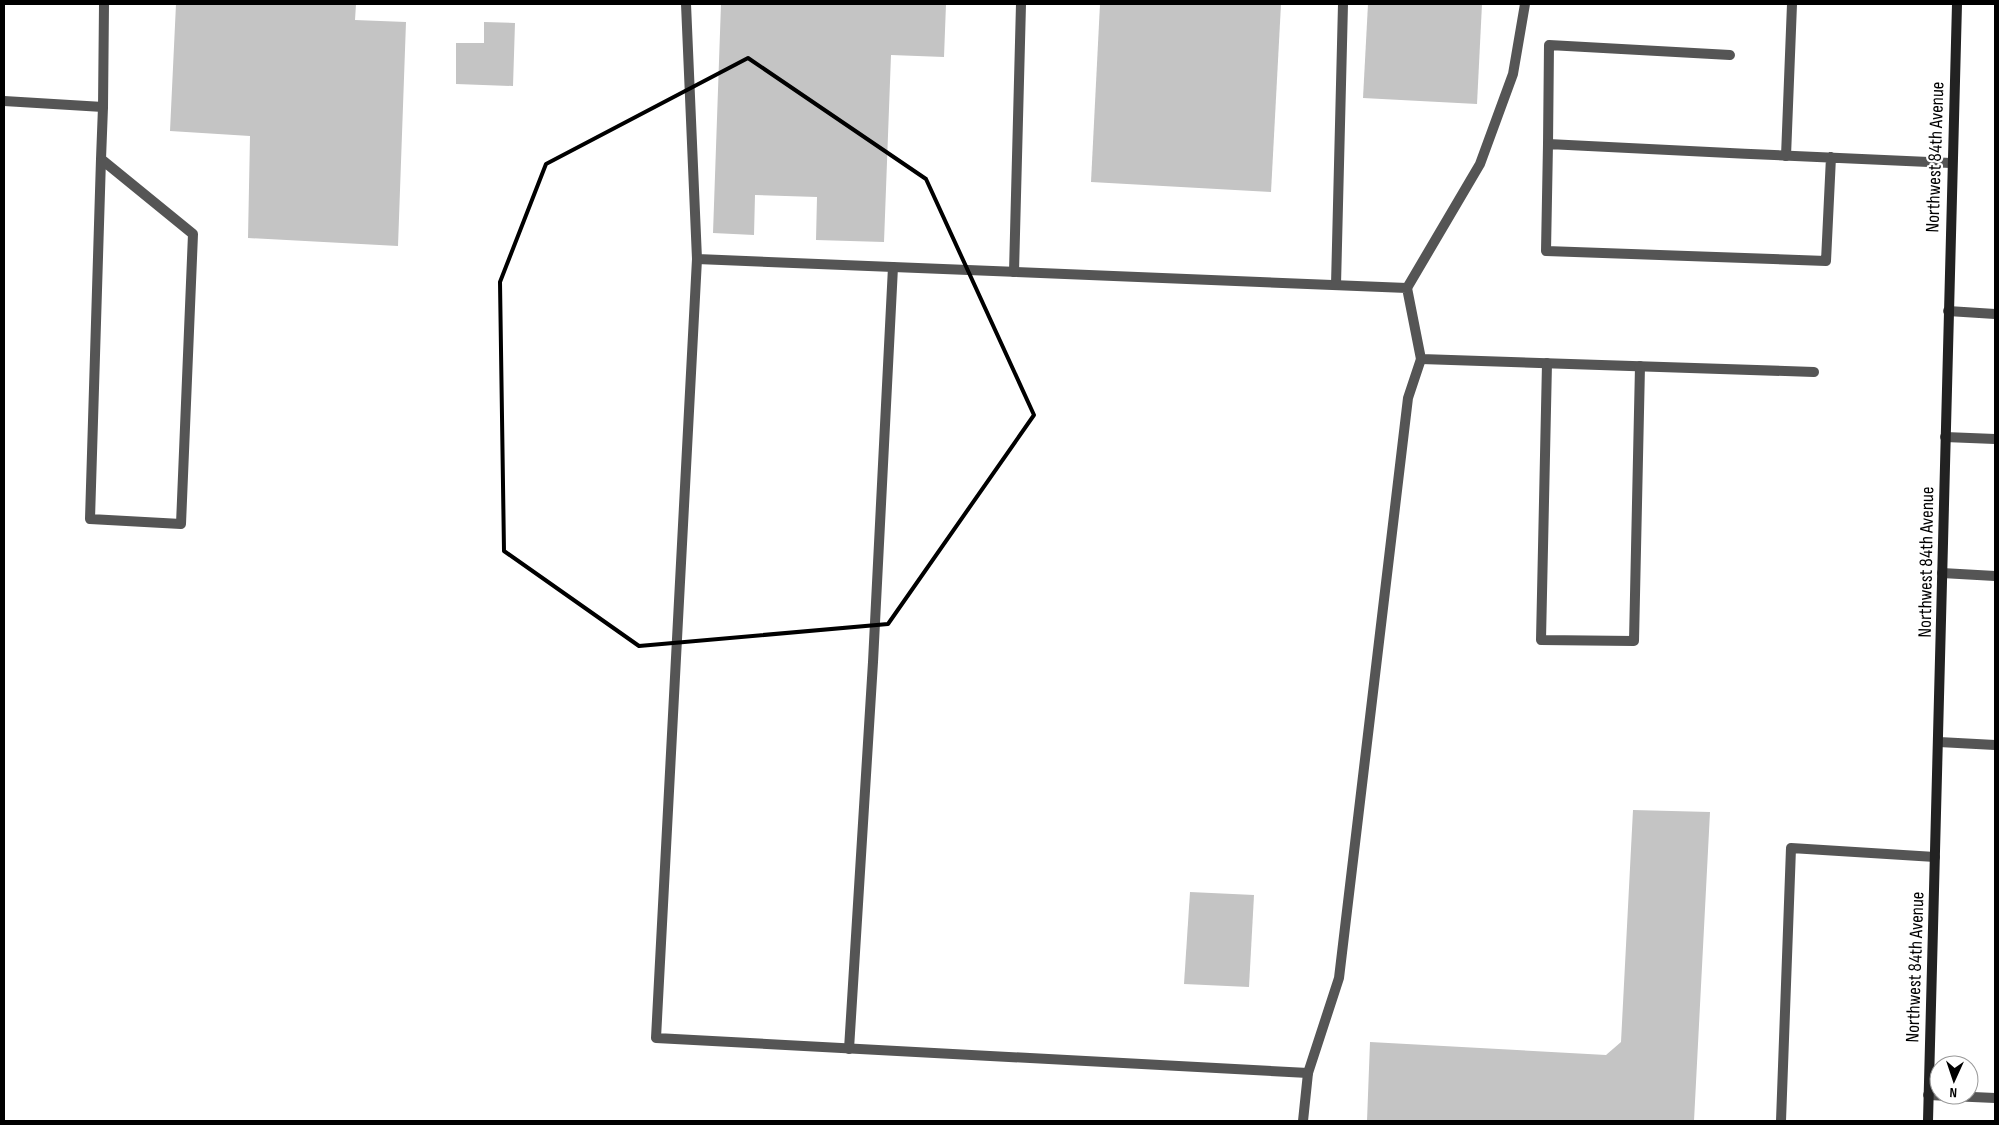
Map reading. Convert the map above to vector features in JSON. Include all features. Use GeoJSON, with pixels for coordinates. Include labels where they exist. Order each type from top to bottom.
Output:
{"type":"FeatureCollection","features":[{"type":"Feature","properties":{"kind":"street"},"geometry":{"type":"LineString","coordinates":[[101,159],[192,234],[181,524],[90,519],[101,159],[103,107],[104,4]]}},
{"type":"Feature","properties":{"kind":"street"},"geometry":{"type":"LineString","coordinates":[[686,4],[697,259],[656,1038],[1308,1073]]}},
{"type":"Feature","properties":{"kind":"street"},"geometry":{"type":"LineString","coordinates":[[1014,272],[1021,4]]}},
{"type":"Feature","properties":{"kind":"street"},"geometry":{"type":"LineString","coordinates":[[1336,285],[1343,4]]}},
{"type":"Feature","properties":{"kind":"street"},"geometry":{"type":"LineString","coordinates":[[1303,1121],[1308,1073],[1339,978],[1408,398],[1421,359],[1407,288],[1480,164],[1513,74],[1525,4]]}},
{"type":"Feature","properties":{"kind":"street"},"geometry":{"type":"LineString","coordinates":[[1786,156],[1792,4]]}},
{"type":"Feature","properties":{"kind":"street","name":"Northwest 84th Avenue"},"geometry":{"type":"LineString","coordinates":[[1928,1121],[1939,742],[1951,163],[1957,4]]}},
{"type":"Feature","properties":{"kind":"street"},"geometry":{"type":"LineString","coordinates":[[1730,55],[1549,45],[1546,251],[1826,260],[1832,158]]}},
{"type":"Feature","properties":{"kind":"street"},"geometry":{"type":"LineString","coordinates":[[4,100],[103,107]]}},
{"type":"Feature","properties":{"kind":"street"},"geometry":{"type":"LineString","coordinates":[[1548,144],[1951,163]]}},
{"type":"Feature","properties":{"kind":"street"},"geometry":{"type":"LineString","coordinates":[[697,259],[1407,288]]}},
{"type":"Feature","properties":{"kind":"street"},"geometry":{"type":"LineString","coordinates":[[849,1049],[873,662],[893,267]]}},
{"type":"Feature","properties":{"kind":"street"},"geometry":{"type":"LineString","coordinates":[[1948,311],[1995,314]]}},
{"type":"Feature","properties":{"kind":"street"},"geometry":{"type":"LineString","coordinates":[[1421,359],[1814,372]]}},
{"type":"Feature","properties":{"kind":"street"},"geometry":{"type":"LineString","coordinates":[[1548,363],[1541,640],[1634,641],[1640,366]]}},
{"type":"Feature","properties":{"kind":"street"},"geometry":{"type":"LineString","coordinates":[[1945,437],[1995,439]]}},
{"type":"Feature","properties":{"kind":"street"},"geometry":{"type":"LineString","coordinates":[[1942,574],[1995,576]]}},
{"type":"Feature","properties":{"kind":"street"},"geometry":{"type":"LineString","coordinates":[[1939,742],[1995,745]]}},
{"type":"Feature","properties":{"kind":"street"},"geometry":{"type":"LineString","coordinates":[[1781,1121],[1791,848],[1935,857]]}},
{"type":"Feature","properties":{"kind":"street"},"geometry":{"type":"LineString","coordinates":[[1928,1095],[1995,1098]]}},
{"type":"Feature","properties":{"kind":"highlighted area"},"geometry":{"type":"Polygon","coordinates":[[[748,58],[926,179],[1034,415],[888,624],[639,646],[504,551],[500,282],[546,164],[748,58]]]}},
{"type":"Feature","properties":{"kind":"building"},"geometry":{"type":"Polygon","coordinates":[[[176,4],[356,4],[355,20],[406,22],[398,246],[248,238],[250,136],[170,131],[176,4]]]}},
{"type":"Feature","properties":{"kind":"building"},"geometry":{"type":"Polygon","coordinates":[[[721,4],[946,4],[944,57],[891,55],[884,242],[816,240],[817,197],[755,195],[754,235],[713,233],[721,4]]]}},
{"type":"Feature","properties":{"kind":"building"},"geometry":{"type":"Polygon","coordinates":[[[1100,4],[1281,4],[1271,192],[1091,182],[1100,4]]]}},
{"type":"Feature","properties":{"kind":"building"},"geometry":{"type":"Polygon","coordinates":[[[1368,4],[1482,4],[1477,104],[1363,98],[1368,4]]]}},
{"type":"Feature","properties":{"kind":"building"},"geometry":{"type":"Polygon","coordinates":[[[484,22],[515,23],[513,86],[456,84],[456,43],[484,43],[484,22]]]}},
{"type":"Feature","properties":{"kind":"building"},"geometry":{"type":"Polygon","coordinates":[[[1633,810],[1710,812],[1694,1121],[1367,1121],[1370,1042],[1606,1055],[1621,1042],[1633,810]]]}},
{"type":"Feature","properties":{"kind":"building"},"geometry":{"type":"Polygon","coordinates":[[[1190,892],[1254,895],[1249,987],[1184,984],[1190,892]]]}}]}
